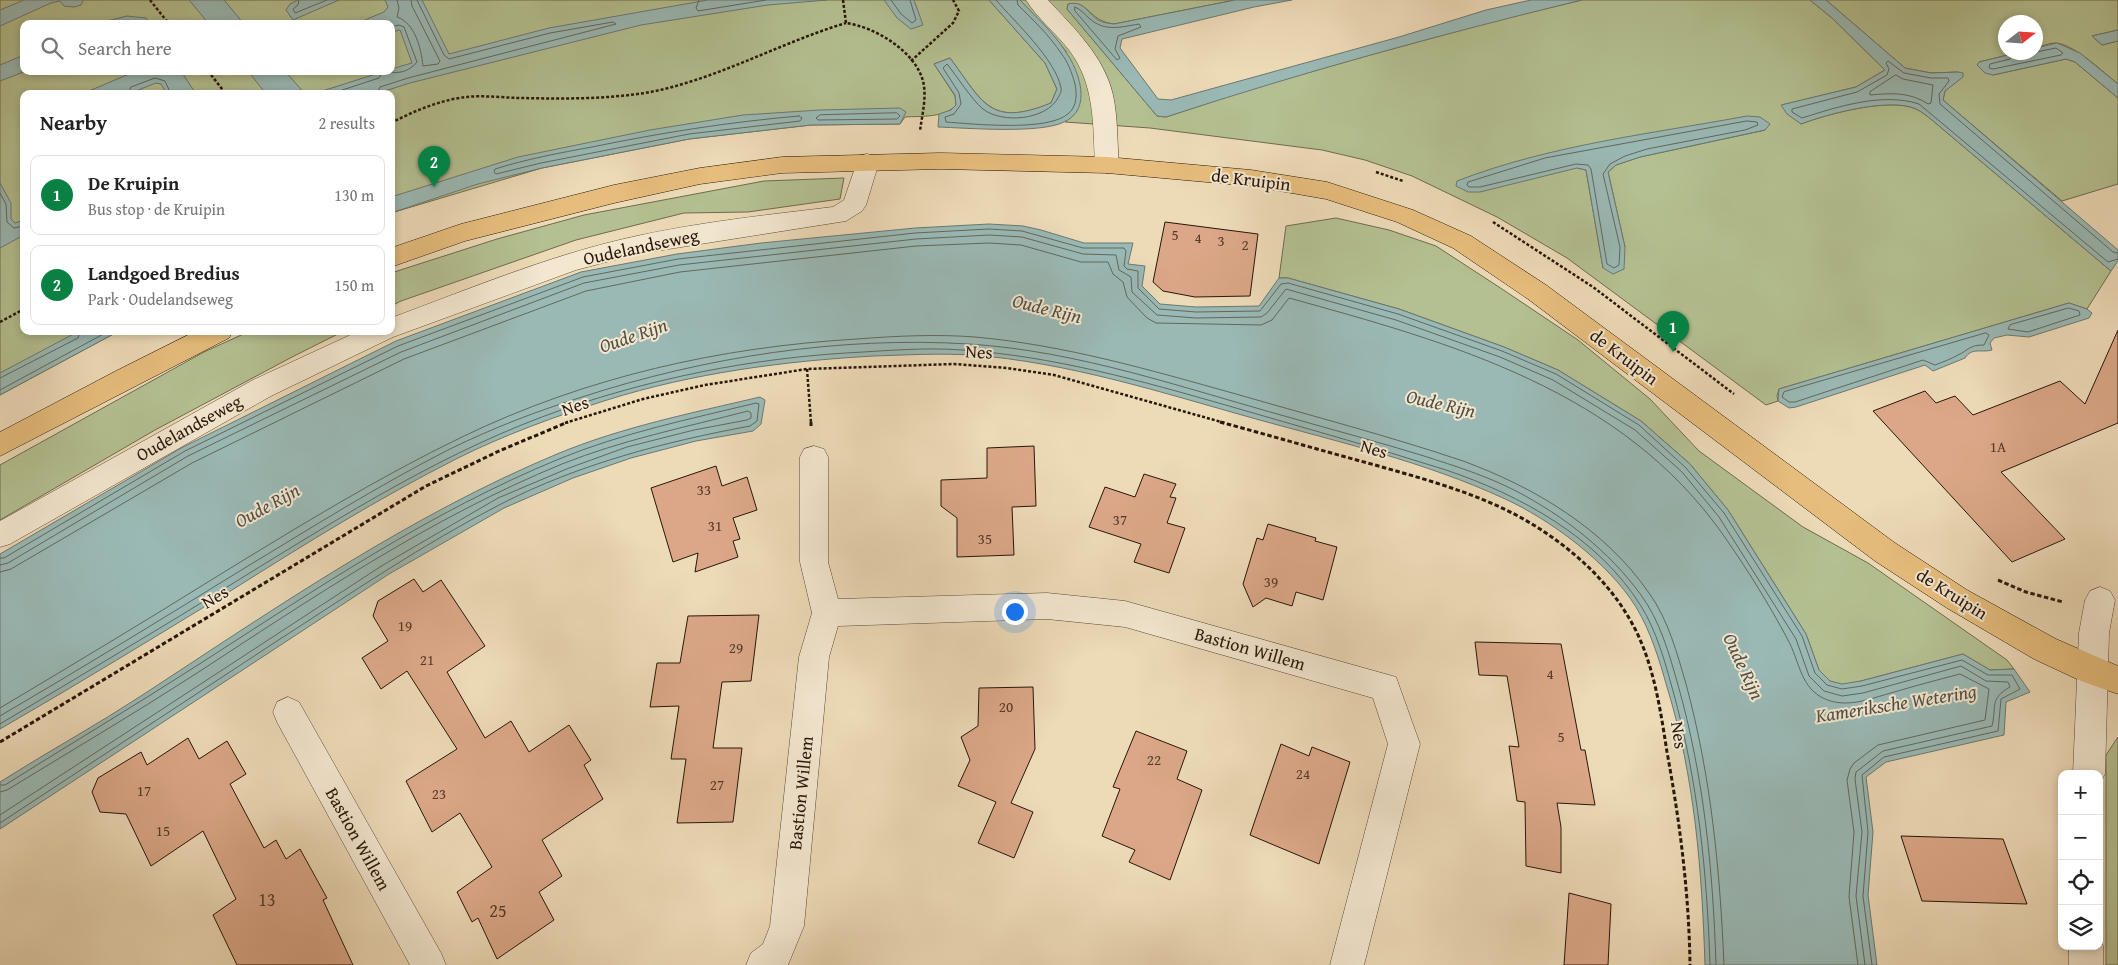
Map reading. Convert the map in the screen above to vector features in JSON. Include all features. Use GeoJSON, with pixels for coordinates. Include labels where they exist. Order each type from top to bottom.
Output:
{"type":"FeatureCollection","features":[{"type":"Feature","properties":{"kind":"main road"},"geometry":{"type":"LineString","coordinates":[[395,257],[461,233],[614,194],[700,176],[782,165],[941,161],[1107,166]]}},
{"type":"Feature","properties":{"kind":"main road","name":"de Kruipin"},"geometry":{"type":"LineString","coordinates":[[1107,166],[1251,178],[1327,191],[1404,216],[1462,242],[1537,292],[1885,552],[1973,608],[2045,648],[2105,676]]}},
{"type":"Feature","properties":{"kind":"main road"},"geometry":{"type":"LineString","coordinates":[[0,446],[125,378],[212,335]]}},
{"type":"Feature","properties":{"kind":"street"},"geometry":{"type":"LineString","coordinates":[[1036,0],[1086,58],[1096,76],[1105,126],[1107,166]]}},
{"type":"Feature","properties":{"kind":"street","name":"Oudelandseweg"},"geometry":{"type":"LineString","coordinates":[[395,327],[572,262],[646,244],[738,228],[838,215],[854,205],[867,162]]}},
{"type":"Feature","properties":{"kind":"street","name":"Oudelandseweg"},"geometry":{"type":"LineString","coordinates":[[0,535],[262,388],[375,335]]}},
{"type":"Feature","properties":{"kind":"street"},"geometry":{"type":"LineString","coordinates":[[814,457],[814,562],[827,613]]}},
{"type":"Feature","properties":{"kind":"street"},"geometry":{"type":"LineString","coordinates":[[2090,770],[2105,676],[2094,633],[2100,600]]}},
{"type":"Feature","properties":{"kind":"street","name":"Bastion Willem"},"geometry":{"type":"LineString","coordinates":[[762,965],[775,956],[788,926],[814,657],[827,613],[1047,606],[1124,614],[1385,687],[1404,744],[1347,965]]}},
{"type":"Feature","properties":{"kind":"street","name":"Bastion Willem"},"geometry":{"type":"LineString","coordinates":[[288,712],[429,965]]}},
{"type":"Feature","properties":{"kind":"street"},"geometry":{"type":"LineString","coordinates":[[2086,950],[2086,965]]}},
{"type":"Feature","properties":{"kind":"path"},"geometry":{"type":"LineString","coordinates":[[150,0],[166,20]]}},
{"type":"Feature","properties":{"kind":"path"},"geometry":{"type":"LineString","coordinates":[[843,0],[846,23]]}},
{"type":"Feature","properties":{"kind":"path"},"geometry":{"type":"LineString","coordinates":[[911,61],[953,23],[959,11],[953,0]]}},
{"type":"Feature","properties":{"kind":"path"},"geometry":{"type":"LineString","coordinates":[[395,121],[415,111],[448,100],[467,97],[597,97],[636,94],[671,87],[707,76],[785,43],[846,23],[870,28],[888,39],[918,69],[923,79],[924,93],[919,138]]}},
{"type":"Feature","properties":{"kind":"path"},"geometry":{"type":"LineString","coordinates":[[211,75],[223,90]]}},
{"type":"Feature","properties":{"kind":"path"},"geometry":{"type":"LineString","coordinates":[[0,322],[20,312]]}},
{"type":"Feature","properties":{"kind":"path","name":"Nes"},"geometry":{"type":"LineString","coordinates":[[0,742],[426,486],[499,451],[568,422],[643,399],[705,385],[807,369],[954,364],[1007,368],[1054,375],[1437,483],[1498,507],[1557,540],[1612,593],[1628,615],[1643,649],[1659,703],[1676,802],[1690,936],[1690,965]]}},
{"type":"Feature","properties":{"kind":"path"},"geometry":{"type":"LineString","coordinates":[[807,369],[811,425]]}},
{"type":"Feature","properties":{"kind":"green space"},"geometry":{"type":"Polygon","coordinates":[[[0,0],[989,0],[1045,63],[1057,89],[1051,103],[1014,113],[1001,111],[990,106],[980,98],[950,58],[934,64],[955,96],[956,105],[946,112],[939,114],[905,117],[900,124],[811,125],[689,139],[542,168],[395,212],[395,90],[20,90],[20,335],[112,335],[0,395],[0,0]]]}},
{"type":"Feature","properties":{"kind":"green space"},"geometry":{"type":"Polygon","coordinates":[[[1020,0],[1235,0],[1114,24],[1099,19],[1080,5],[1068,4],[1067,9],[1157,116],[1166,117],[1248,90],[1359,58],[1502,19],[1582,0],[1810,0],[1832,18],[1885,70],[1856,87],[1782,105],[1801,124],[1842,112],[1875,106],[1905,106],[1918,110],[2111,271],[2087,309],[2069,303],[1779,389],[1778,401],[1766,405],[1567,258],[1497,217],[1412,176],[1365,160],[1322,150],[1150,128],[1065,122],[1077,111],[1066,51],[1020,0]],[[1765,130],[1577,168],[1586,170],[1603,268],[1625,247],[1608,172],[1616,165],[1640,157],[1765,130]]]}},
{"type":"Feature","properties":{"kind":"green space"},"geometry":{"type":"Polygon","coordinates":[[[1826,0],[2118,0],[2118,30],[2092,36],[2102,45],[2118,41],[2118,84],[2088,59],[2070,48],[2055,43],[2043,46],[2043,15],[1998,15],[1998,57],[1979,62],[1993,75],[2066,59],[2075,62],[2118,98],[2118,184],[2062,201],[1943,100],[1945,91],[1962,77],[1958,72],[1931,73],[1905,68],[1826,0]]]}},
{"type":"Feature","properties":{"kind":"green space"},"geometry":{"type":"Polygon","coordinates":[[[844,178],[840,199],[748,212],[684,213],[576,240],[395,304],[395,272],[497,239],[584,215],[764,181],[844,178]]]}},
{"type":"Feature","properties":{"kind":"green space"},"geometry":{"type":"Polygon","coordinates":[[[1336,218],[1389,230],[1436,246],[1499,287],[1578,340],[1650,399],[1699,451],[1803,527],[1868,563],[2007,660],[2014,669],[1990,670],[1963,654],[1842,685],[1830,681],[1819,670],[1806,634],[1728,510],[1690,464],[1641,421],[1558,370],[1504,347],[1399,309],[1288,278],[1279,278],[1286,226],[1336,218]]]}},
{"type":"Feature","properties":{"kind":"green space"},"geometry":{"type":"Polygon","coordinates":[[[241,335],[336,335],[155,430],[0,520],[0,465],[204,352],[241,335]]]}},
{"type":"Feature","properties":{"kind":"green space"},"geometry":{"type":"Polygon","coordinates":[[[2118,737],[2118,965],[2106,965],[2106,755],[2118,737]]]}},
{"type":"Feature","properties":{"kind":"water"},"geometry":{"type":"Polygon","coordinates":[[[24,0],[83,1],[81,5],[74,7],[64,6],[60,1],[51,3],[0,26],[0,10],[24,0]]]}},
{"type":"Feature","properties":{"kind":"water"},"geometry":{"type":"Polygon","coordinates":[[[189,0],[224,0],[241,20],[206,20],[189,0]]]}},
{"type":"Feature","properties":{"kind":"water"},"geometry":{"type":"Polygon","coordinates":[[[298,0],[339,0],[293,20],[286,10],[290,4],[298,0]]]}},
{"type":"Feature","properties":{"kind":"water"},"geometry":{"type":"Polygon","coordinates":[[[385,0],[422,0],[449,54],[549,28],[708,0],[827,0],[768,5],[641,25],[388,90],[326,90],[372,75],[395,75],[395,68],[412,63],[400,30],[395,31],[395,20],[365,20],[384,12],[388,7],[385,0]]]}},
{"type":"Feature","properties":{"kind":"water"},"geometry":{"type":"Polygon","coordinates":[[[884,0],[914,0],[923,25],[911,29],[897,18],[884,0]]]}},
{"type":"Feature","properties":{"kind":"water"},"geometry":{"type":"Polygon","coordinates":[[[989,0],[1020,0],[1061,45],[1071,60],[1081,89],[1081,99],[1073,116],[1053,126],[1038,128],[938,127],[939,114],[951,110],[956,105],[955,95],[934,64],[950,58],[980,98],[1000,111],[1014,113],[1051,103],[1057,89],[1045,63],[989,0]]]}},
{"type":"Feature","properties":{"kind":"water"},"geometry":{"type":"Polygon","coordinates":[[[1235,0],[1292,0],[1254,7],[1122,39],[1120,48],[1158,99],[1171,100],[1399,37],[1486,10],[1531,0],[1582,0],[1373,54],[1166,117],[1157,116],[1067,9],[1068,4],[1081,5],[1098,20],[1114,24],[1235,0]]]}},
{"type":"Feature","properties":{"kind":"water"},"geometry":{"type":"Polygon","coordinates":[[[1810,0],[1826,0],[1905,68],[1931,73],[1963,73],[1963,77],[1945,91],[1943,100],[2118,250],[2118,261],[2111,271],[1918,110],[1905,106],[1875,106],[1842,112],[1801,124],[1787,114],[1781,105],[1856,87],[1885,70],[1832,18],[1810,0]]]}},
{"type":"Feature","properties":{"kind":"water"},"geometry":{"type":"Polygon","coordinates":[[[127,16],[146,18],[147,20],[111,20],[127,16]]]}},
{"type":"Feature","properties":{"kind":"water"},"geometry":{"type":"Polygon","coordinates":[[[2118,30],[2118,41],[2102,45],[2092,36],[2118,30]]]}},
{"type":"Feature","properties":{"kind":"water"},"geometry":{"type":"Polygon","coordinates":[[[2057,43],[2080,53],[2118,84],[2118,98],[2075,62],[2066,59],[1993,75],[1985,73],[1977,65],[1979,62],[1998,57],[1998,60],[2043,60],[2043,46],[2057,43]]]}},
{"type":"Feature","properties":{"kind":"water"},"geometry":{"type":"Polygon","coordinates":[[[20,57],[20,73],[0,81],[0,65],[20,57]]]}},
{"type":"Feature","properties":{"kind":"water"},"geometry":{"type":"Polygon","coordinates":[[[127,75],[184,75],[193,90],[165,90],[161,84],[156,83],[138,90],[91,90],[127,75]]]}},
{"type":"Feature","properties":{"kind":"water"},"geometry":{"type":"Polygon","coordinates":[[[251,75],[288,75],[302,90],[263,90],[251,75]]]}},
{"type":"Feature","properties":{"kind":"water"},"geometry":{"type":"Polygon","coordinates":[[[900,108],[906,112],[900,124],[811,125],[689,139],[542,168],[478,184],[395,212],[395,196],[518,157],[650,130],[743,115],[820,110],[900,108]]]}},
{"type":"Feature","properties":{"kind":"water"},"geometry":{"type":"Polygon","coordinates":[[[1747,116],[1760,117],[1770,124],[1765,130],[1640,157],[1616,165],[1608,172],[1625,247],[1624,269],[1613,274],[1603,268],[1586,170],[1577,168],[1480,192],[1468,192],[1456,186],[1457,181],[1492,169],[1564,149],[1747,116]]]}},
{"type":"Feature","properties":{"kind":"water"},"geometry":{"type":"Polygon","coordinates":[[[0,183],[11,203],[11,219],[15,223],[20,221],[20,237],[0,248],[0,183]]]}},
{"type":"Feature","properties":{"kind":"water"},"geometry":{"type":"Polygon","coordinates":[[[989,224],[1023,226],[1084,243],[1133,243],[1128,264],[1145,266],[1142,286],[1160,304],[1196,307],[1259,306],[1279,278],[1288,278],[1399,309],[1504,347],[1558,370],[1641,421],[1690,464],[1728,510],[1806,634],[1819,670],[1830,681],[1842,684],[1861,681],[1963,654],[1990,670],[2014,669],[2030,692],[2006,702],[2004,735],[1886,762],[1866,777],[1873,832],[1868,895],[1877,965],[1705,965],[1702,895],[1691,790],[1677,721],[1658,656],[1641,616],[1624,591],[1610,574],[1559,530],[1503,498],[1412,463],[1151,389],[1079,371],[1007,359],[971,355],[922,354],[840,358],[773,365],[672,382],[549,419],[474,450],[399,489],[0,729],[0,554],[183,447],[396,341],[581,272],[677,254],[761,243],[915,228],[989,224]]]}},
{"type":"Feature","properties":{"kind":"water"},"geometry":{"type":"Polygon","coordinates":[[[2069,303],[2087,309],[2092,313],[2089,318],[2029,337],[2007,335],[1994,338],[1990,343],[1992,350],[1974,351],[1965,358],[1933,371],[1925,365],[1796,407],[1789,408],[1778,401],[1779,389],[2069,303]]]}},
{"type":"Feature","properties":{"kind":"water"},"geometry":{"type":"Polygon","coordinates":[[[71,335],[112,335],[0,395],[0,373],[71,335]]]}},
{"type":"Feature","properties":{"kind":"water"},"geometry":{"type":"Polygon","coordinates":[[[760,397],[765,400],[761,424],[753,431],[696,441],[631,458],[573,478],[504,508],[389,574],[0,829],[0,782],[126,705],[294,596],[396,534],[502,479],[582,444],[657,421],[760,397]]]}},
{"type":"Feature","properties":{"kind":"building"},"geometry":{"type":"Polygon","coordinates":[[[1165,222],[1258,234],[1250,296],[1195,297],[1163,291],[1153,282],[1165,222]]]}},
{"type":"Feature","properties":{"kind":"building"},"geometry":{"type":"Polygon","coordinates":[[[2118,330],[2118,423],[2001,472],[2065,539],[2012,562],[1873,411],[1925,391],[1936,403],[1955,396],[1973,415],[2060,381],[2085,404],[2118,330]]]}},
{"type":"Feature","properties":{"kind":"building"},"geometry":{"type":"Polygon","coordinates":[[[1034,446],[1036,506],[1012,507],[1014,555],[957,557],[957,518],[941,506],[941,480],[987,478],[987,448],[1034,446]]]}},
{"type":"Feature","properties":{"kind":"building"},"geometry":{"type":"Polygon","coordinates":[[[716,466],[722,486],[747,477],[757,510],[733,518],[740,539],[733,541],[738,557],[695,572],[698,553],[673,562],[651,488],[716,466]]]}},
{"type":"Feature","properties":{"kind":"building"},"geometry":{"type":"Polygon","coordinates":[[[1144,474],[1176,484],[1170,497],[1176,498],[1167,523],[1185,528],[1169,573],[1134,562],[1141,544],[1089,527],[1105,487],[1135,497],[1144,474]]]}},
{"type":"Feature","properties":{"kind":"building"},"geometry":{"type":"Polygon","coordinates":[[[1268,524],[1316,538],[1315,541],[1337,547],[1323,600],[1296,592],[1292,606],[1266,598],[1253,607],[1243,584],[1257,538],[1263,540],[1268,524]]]}},
{"type":"Feature","properties":{"kind":"building"},"geometry":{"type":"Polygon","coordinates":[[[414,579],[423,592],[441,580],[485,646],[447,672],[485,738],[511,721],[529,752],[569,725],[591,760],[584,765],[603,799],[542,840],[562,876],[539,892],[554,920],[497,959],[478,918],[472,922],[457,892],[492,867],[460,813],[432,832],[406,781],[457,749],[407,671],[381,689],[362,658],[388,641],[373,616],[378,601],[414,579]]]}},
{"type":"Feature","properties":{"kind":"building"},"geometry":{"type":"Polygon","coordinates":[[[759,615],[751,681],[722,682],[713,748],[742,748],[733,822],[677,823],[686,759],[671,759],[679,706],[650,707],[657,663],[680,663],[688,616],[759,615]]]}},
{"type":"Feature","properties":{"kind":"building"},"geometry":{"type":"Polygon","coordinates":[[[1475,642],[1561,644],[1581,750],[1585,750],[1595,805],[1557,803],[1561,827],[1561,873],[1526,866],[1525,802],[1517,801],[1509,746],[1519,747],[1507,676],[1479,675],[1475,642]]]}},
{"type":"Feature","properties":{"kind":"building"},"geometry":{"type":"Polygon","coordinates":[[[1033,687],[1035,749],[1011,803],[1033,812],[1014,858],[978,843],[996,802],[958,786],[970,760],[961,737],[978,726],[979,688],[1033,687]]]}},
{"type":"Feature","properties":{"kind":"building"},"geometry":{"type":"Polygon","coordinates":[[[1136,731],[1187,751],[1177,779],[1202,790],[1170,880],[1129,862],[1135,850],[1102,836],[1120,789],[1113,787],[1136,731]]]}},
{"type":"Feature","properties":{"kind":"building"},"geometry":{"type":"Polygon","coordinates":[[[188,738],[199,759],[227,741],[246,774],[230,784],[264,848],[276,840],[286,859],[300,849],[327,898],[323,900],[353,965],[237,965],[213,915],[236,899],[203,831],[151,866],[126,814],[100,812],[92,792],[98,778],[141,752],[147,765],[188,738]]]}},
{"type":"Feature","properties":{"kind":"building"},"geometry":{"type":"Polygon","coordinates":[[[1281,744],[1309,756],[1312,747],[1350,762],[1319,864],[1250,835],[1281,744]]]}},
{"type":"Feature","properties":{"kind":"building"},"geometry":{"type":"Polygon","coordinates":[[[1901,836],[2003,839],[2027,904],[1922,901],[1901,836]]]}},
{"type":"Feature","properties":{"kind":"building"},"geometry":{"type":"Polygon","coordinates":[[[1569,893],[1611,904],[1608,965],[1564,965],[1569,893]]]}},
{"type":"Feature","properties":{"kind":"place","name":"Landgoed Bredius"},"geometry":{"type":"Point","coordinates":[434,187]}},
{"type":"Feature","properties":{"kind":"place","name":"De Kruipin"},"geometry":{"type":"Point","coordinates":[1673,352]}},
{"type":"Feature","properties":{"kind":"water label","name":"Oude Rijn"},"geometry":{"type":"Point","coordinates":[1047,308]}},
{"type":"Feature","properties":{"kind":"water label","name":"Oude Rijn"},"geometry":{"type":"Point","coordinates":[633,335]}},
{"type":"Feature","properties":{"kind":"water label","name":"Oude Rijn"},"geometry":{"type":"Point","coordinates":[1441,403]}},
{"type":"Feature","properties":{"kind":"water label","name":"Oude Rijn"},"geometry":{"type":"Point","coordinates":[267,505]}},
{"type":"Feature","properties":{"kind":"water label","name":"Oude Rijn"},"geometry":{"type":"Point","coordinates":[1744,666]}},
{"type":"Feature","properties":{"kind":"water label","name":"Kameriksche Wetering"},"geometry":{"type":"Point","coordinates":[1896,703]}}]}
